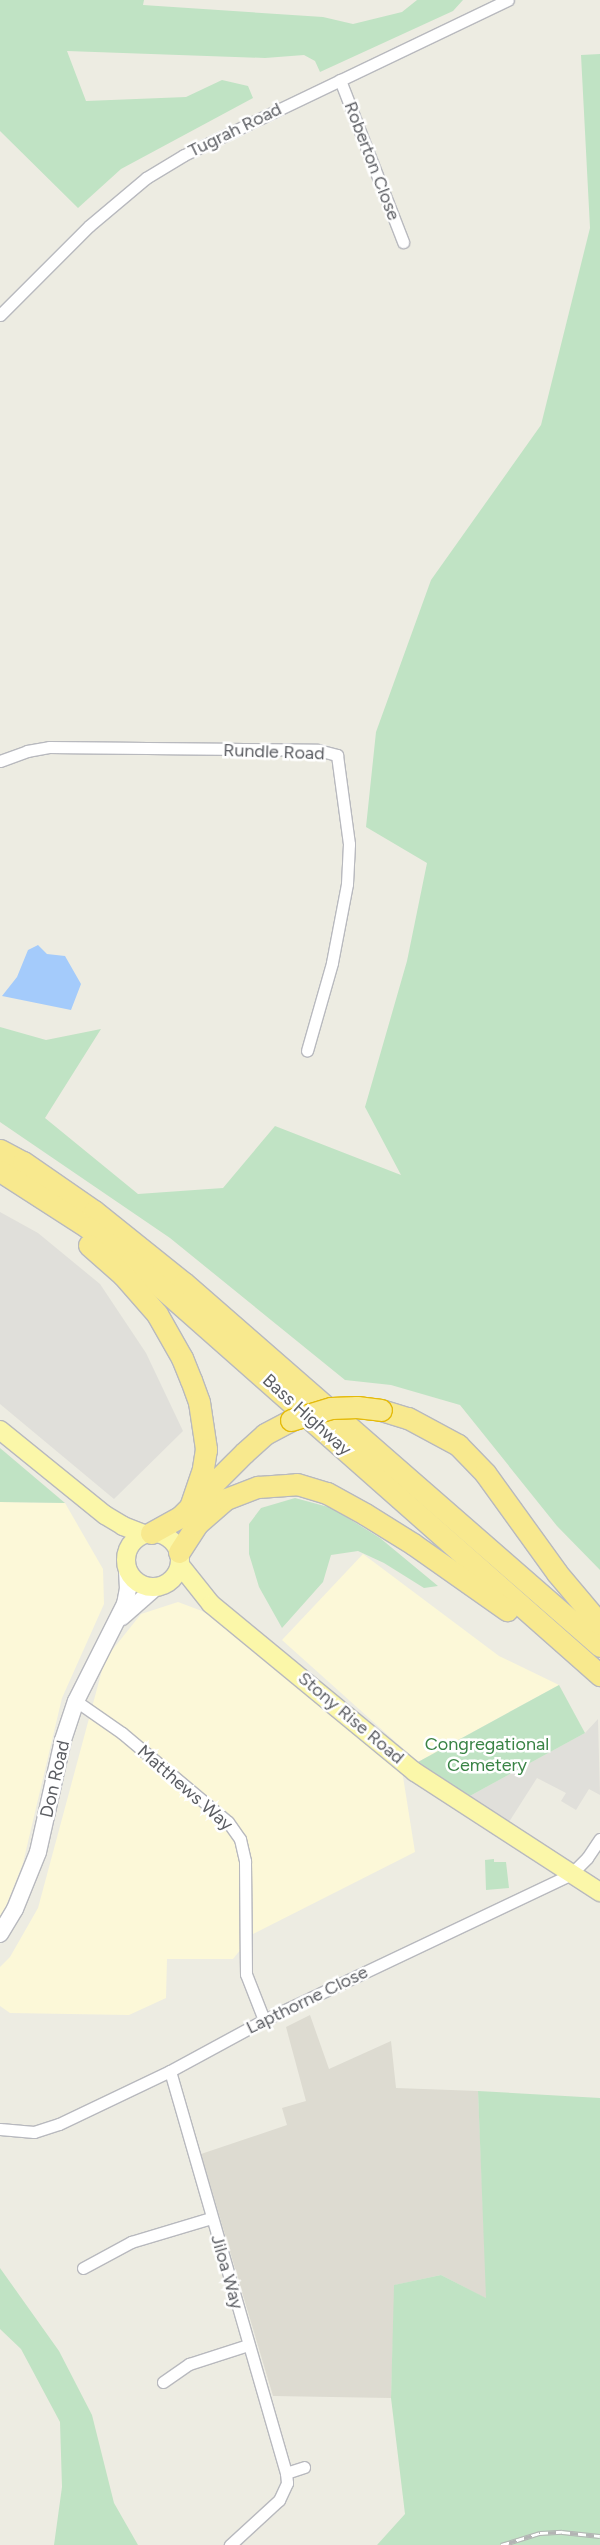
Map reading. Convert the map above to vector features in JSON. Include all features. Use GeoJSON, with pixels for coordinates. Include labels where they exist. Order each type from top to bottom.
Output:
{"type":"FeatureCollection","features":[{"type":"Feature","properties":{"kind":"highway","name":"Bass Highway"},"geometry":{"type":"LineString","coordinates":[[0,1150],[23,1162],[94,1211],[184,1283],[600,1646]]}},
{"type":"Feature","properties":{"kind":"highway","name":"Bass Highway"},"geometry":{"type":"LineString","coordinates":[[0,1171],[71,1216],[132,1261],[600,1675]]}},
{"type":"Feature","properties":{"kind":"highway"},"geometry":{"type":"LineString","coordinates":[[0,1182],[51,1215],[104,1257],[141,1294],[170,1336],[193,1387],[204,1428],[206,1449],[204,1469],[190,1507]]}},
{"type":"Feature","properties":{"kind":"highway"},"geometry":{"type":"LineString","coordinates":[[148,1534],[167,1526],[190,1507],[258,1440],[291,1420],[331,1408],[357,1407],[381,1410],[408,1418],[458,1446],[485,1473],[552,1566],[600,1624]]}},
{"type":"Feature","properties":{"kind":"highway"},"geometry":{"type":"LineString","coordinates":[[180,1558],[197,1524],[212,1509],[240,1492],[258,1487],[297,1484],[327,1493],[413,1544],[484,1592],[600,1682]]}},
{"type":"Feature","properties":{"kind":"main road"},"geometry":{"type":"LineString","coordinates":[[0,1430],[105,1515],[123,1526],[148,1534],[162,1534],[172,1540],[180,1558],[176,1575],[161,1585],[137,1583],[127,1570],[126,1552],[118,1533],[105,1515]]}},
{"type":"Feature","properties":{"kind":"main road"},"geometry":{"type":"LineString","coordinates":[[126,1552],[131,1543],[148,1534]]}},
{"type":"Feature","properties":{"kind":"main road","name":"Stony Rise Road"},"geometry":{"type":"LineString","coordinates":[[180,1558],[212,1604]]}},
{"type":"Feature","properties":{"kind":"main road","name":"Don Road"},"geometry":{"type":"LineString","coordinates":[[0,1934],[16,1909],[38,1852],[63,1740],[76,1701],[125,1604],[128,1589],[127,1570]]}},
{"type":"Feature","properties":{"kind":"main road","name":"Stony Rise Road"},"geometry":{"type":"LineString","coordinates":[[161,1585],[185,1588],[212,1604],[415,1772],[600,1892]]}},
{"type":"Feature","properties":{"kind":"main road","name":"Don Road"},"geometry":{"type":"LineString","coordinates":[[114,1626],[126,1611],[161,1585]]}},
{"type":"Feature","properties":{"kind":"street","name":"Tugrah Road"},"geometry":{"type":"LineString","coordinates":[[0,315],[89,226],[146,178],[184,155],[501,1]]}},
{"type":"Feature","properties":{"kind":"street","name":"Roberton Close"},"geometry":{"type":"LineString","coordinates":[[340,80],[403,242]]}},
{"type":"Feature","properties":{"kind":"street","name":"Rundle Road"},"geometry":{"type":"LineString","coordinates":[[0,761],[27,751],[49,747],[318,750],[337,755],[349,844],[347,884],[332,963],[307,1051]]}},
{"type":"Feature","properties":{"kind":"street","name":"Matthews Way"},"geometry":{"type":"LineString","coordinates":[[76,1701],[122,1733],[228,1822],[240,1839],[245,1861],[246,1974],[264,2020]]}},
{"type":"Feature","properties":{"kind":"street","name":"Lapthorne Close"},"geometry":{"type":"LineString","coordinates":[[0,2128],[34,2132],[59,2124],[170,2071],[264,2020],[571,1874],[588,1858],[600,1839]]}},
{"type":"Feature","properties":{"kind":"street","name":"Jiloa Way"},"geometry":{"type":"LineString","coordinates":[[170,2071],[286,2472],[287,2483],[279,2500],[230,2545]]}},
{"type":"Feature","properties":{"kind":"street"},"geometry":{"type":"LineString","coordinates":[[83,2268],[131,2242],[211,2218]]}},
{"type":"Feature","properties":{"kind":"street"},"geometry":{"type":"LineString","coordinates":[[163,2382],[189,2364],[248,2345]]}},
{"type":"Feature","properties":{"kind":"street"},"geometry":{"type":"LineString","coordinates":[[286,2472],[304,2467]]}},
{"type":"Feature","properties":{"kind":"shaded area"},"geometry":{"type":"Polygon","coordinates":[[[0,1212],[38,1233],[100,1284],[146,1353],[183,1431],[114,1499],[0,1404],[0,1212]]]}},
{"type":"Feature","properties":{"kind":"shaded area"},"geometry":{"type":"Polygon","coordinates":[[[0,1502],[65,1503],[103,1569],[104,1604],[62,1698],[23,1863],[0,1921],[0,1502]]]}},
{"type":"Feature","properties":{"kind":"shaded area"},"geometry":{"type":"Polygon","coordinates":[[[363,1554],[499,1656],[559,1685],[418,1762],[282,1640],[363,1554]]]}},
{"type":"Feature","properties":{"kind":"shaded area"},"geometry":{"type":"Polygon","coordinates":[[[178,1602],[210,1614],[401,1764],[415,1852],[253,1934],[233,1959],[167,1959],[166,1998],[129,2015],[10,2013],[0,2006],[0,1967],[10,1957],[38,1908],[105,1659],[141,1614],[178,1602]]]}},
{"type":"Feature","properties":{"kind":"shaded area"},"geometry":{"type":"Polygon","coordinates":[[[598,1719],[600,1795],[589,1789],[576,1810],[561,1801],[566,1793],[537,1778],[507,1825],[468,1797],[585,1733],[598,1719]]]}},
{"type":"Feature","properties":{"kind":"shaded area"},"geometry":{"type":"Polygon","coordinates":[[[310,2015],[329,2069],[391,2041],[396,2088],[478,2091],[487,2299],[441,2275],[395,2285],[391,2398],[273,2396],[201,2154],[287,2125],[282,2108],[306,2101],[286,2027],[310,2015]]]}},
{"type":"Feature","properties":{"kind":"green space"},"geometry":{"type":"Polygon","coordinates":[[[0,0],[144,0],[143,5],[323,17],[353,24],[402,12],[417,0],[463,0],[453,11],[320,72],[315,61],[304,55],[265,58],[67,51],[86,101],[186,97],[222,80],[248,86],[253,98],[121,169],[78,208],[0,131],[0,0]]]}},
{"type":"Feature","properties":{"kind":"green space"},"geometry":{"type":"Polygon","coordinates":[[[600,54],[600,1570],[557,1526],[460,1405],[391,1385],[345,1380],[170,1238],[0,1122],[0,1027],[46,1040],[101,1029],[45,1118],[138,1194],[223,1188],[275,1126],[401,1175],[365,1107],[407,961],[427,863],[366,827],[376,732],[431,580],[541,425],[590,228],[581,55],[600,54]]]}},
{"type":"Feature","properties":{"kind":"green space"},"geometry":{"type":"Polygon","coordinates":[[[0,1448],[65,1503],[0,1502],[0,1448]]]}},
{"type":"Feature","properties":{"kind":"green space"},"geometry":{"type":"Polygon","coordinates":[[[295,1498],[332,1508],[380,1538],[438,1586],[424,1588],[384,1563],[358,1551],[331,1555],[323,1582],[282,1628],[259,1587],[249,1554],[249,1524],[261,1508],[295,1498]]]}},
{"type":"Feature","properties":{"kind":"green space","name":"Congregational Cemetery"},"geometry":{"type":"Polygon","coordinates":[[[559,1685],[585,1733],[468,1797],[418,1762],[559,1685]]]}},
{"type":"Feature","properties":{"kind":"green space"},"geometry":{"type":"Polygon","coordinates":[[[494,1859],[494,1862],[506,1862],[509,1888],[486,1890],[485,1860],[494,1859]]]}},
{"type":"Feature","properties":{"kind":"green space"},"geometry":{"type":"Polygon","coordinates":[[[478,2091],[600,2098],[600,2545],[377,2545],[405,2514],[391,2398],[394,2285],[441,2275],[486,2298],[478,2091]]]}},
{"type":"Feature","properties":{"kind":"green space"},"geometry":{"type":"Polygon","coordinates":[[[0,2268],[59,2351],[92,2415],[114,2503],[138,2545],[54,2545],[62,2487],[60,2422],[21,2349],[0,2329],[0,2268]]]}},
{"type":"Feature","properties":{"kind":"water"},"geometry":{"type":"Polygon","coordinates":[[[38,945],[47,954],[65,956],[81,984],[71,1010],[2,996],[17,977],[28,950],[38,945]]]}},
{"type":"Feature","properties":{"kind":"railway"},"geometry":{"type":"LineString","coordinates":[[501,2545],[540,2533],[562,2532],[600,2536]]}}]}
